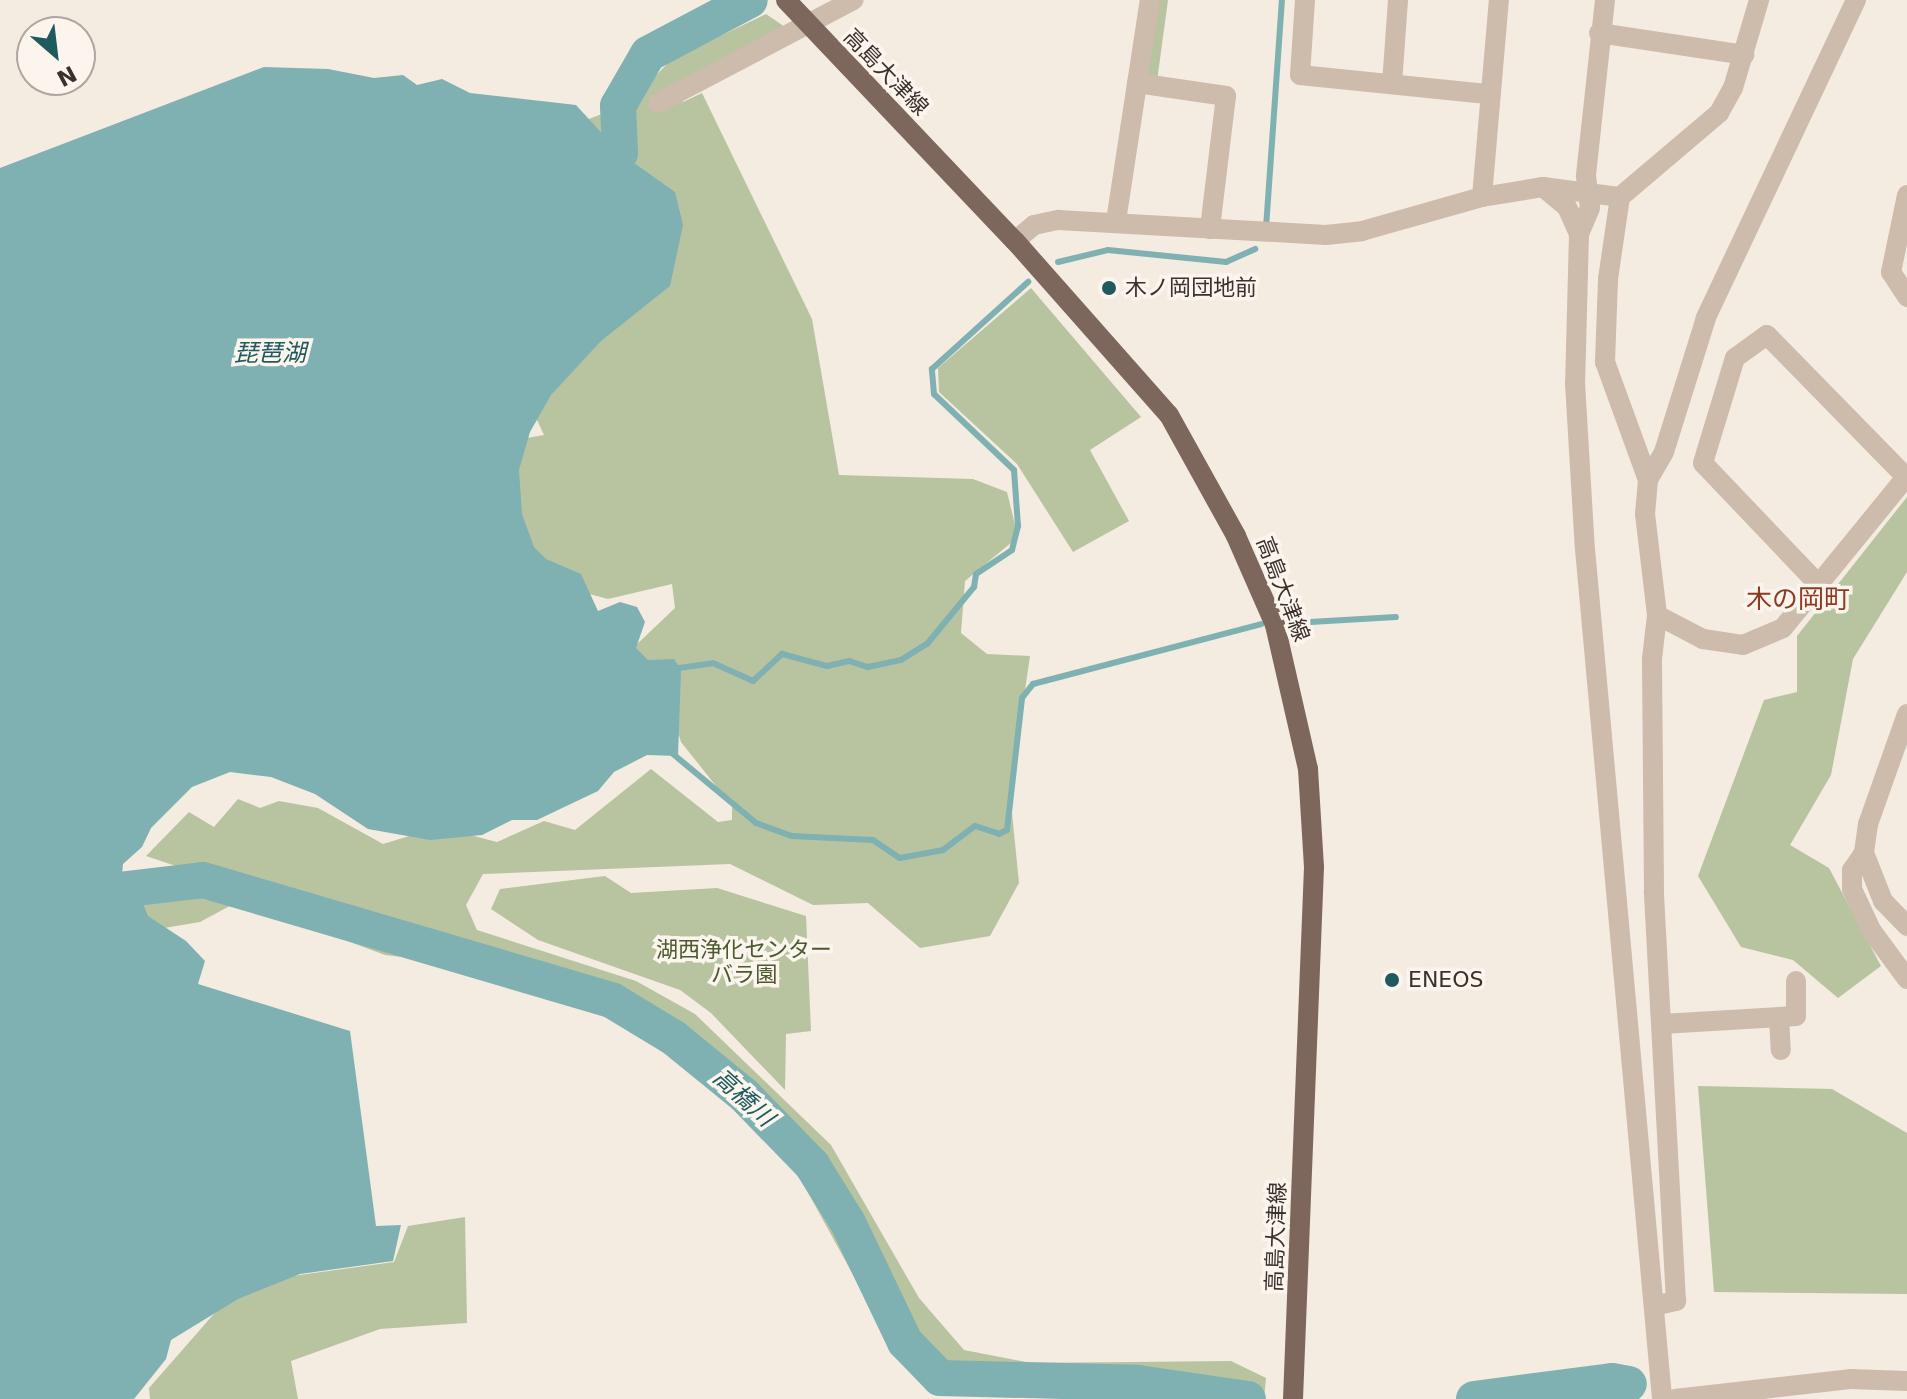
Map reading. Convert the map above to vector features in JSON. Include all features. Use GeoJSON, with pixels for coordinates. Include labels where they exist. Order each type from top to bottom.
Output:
{"type":"FeatureCollection","features":[{"type":"Feature","properties":{"kind":"main road","name":"高島大津線"},"geometry":{"type":"LineString","coordinates":[[797,13],[1015,241],[1169,415],[1236,536],[1284,657],[1308,769],[1314,867],[1294,1394]]}},
{"type":"Feature","properties":{"kind":"street"},"geometry":{"type":"LineString","coordinates":[[658,103],[797,13],[853,0]]}},
{"type":"Feature","properties":{"kind":"street"},"geometry":{"type":"LineString","coordinates":[[1116,221],[1150,0]]}},
{"type":"Feature","properties":{"kind":"street"},"geometry":{"type":"LineString","coordinates":[[1305,0],[1300,75],[1487,94]]}},
{"type":"Feature","properties":{"kind":"street"},"geometry":{"type":"LineString","coordinates":[[1392,84],[1398,0]]}},
{"type":"Feature","properties":{"kind":"street"},"geometry":{"type":"LineString","coordinates":[[1482,197],[1487,94],[1499,0]]}},
{"type":"Feature","properties":{"kind":"street"},"geometry":{"type":"LineString","coordinates":[[1605,0],[1599,33],[1586,176],[1589,195],[1579,234],[1575,383],[1585,549],[1662,1399]]}},
{"type":"Feature","properties":{"kind":"street"},"geometry":{"type":"LineString","coordinates":[[1648,480],[1605,362],[1608,279],[1620,197],[1719,113],[1744,55],[1759,0]]}},
{"type":"Feature","properties":{"kind":"street"},"geometry":{"type":"LineString","coordinates":[[1654,1306],[1676,1301],[1654,891],[1652,659],[1657,615],[1645,514],[1648,480],[1664,452],[1706,318],[1856,0]]}},
{"type":"Feature","properties":{"kind":"street"},"geometry":{"type":"LineString","coordinates":[[1599,33],[1744,55]]}},
{"type":"Feature","properties":{"kind":"street"},"geometry":{"type":"LineString","coordinates":[[1137,83],[1226,96],[1210,229]]}},
{"type":"Feature","properties":{"kind":"street"},"geometry":{"type":"LineString","coordinates":[[1015,241],[1034,225],[1058,220],[1326,235],[1362,231],[1482,197],[1543,187],[1569,187],[1589,195],[1620,197]]}},
{"type":"Feature","properties":{"kind":"street"},"geometry":{"type":"LineString","coordinates":[[1543,187],[1567,207],[1579,234]]}},
{"type":"Feature","properties":{"kind":"street"},"geometry":{"type":"LineString","coordinates":[[1907,195],[1891,272],[1907,297]]}},
{"type":"Feature","properties":{"kind":"street"},"geometry":{"type":"LineString","coordinates":[[1657,615],[1703,639],[1743,645],[1783,628],[1819,585],[1906,476],[1767,335],[1735,358],[1703,463],[1819,585]]}},
{"type":"Feature","properties":{"kind":"street"},"geometry":{"type":"LineString","coordinates":[[1907,714],[1903,741],[1868,824],[1864,853],[1852,870],[1852,889],[1871,930],[1907,979]]}},
{"type":"Feature","properties":{"kind":"street"},"geometry":{"type":"LineString","coordinates":[[1864,853],[1883,901],[1907,926]]}},
{"type":"Feature","properties":{"kind":"street"},"geometry":{"type":"LineString","coordinates":[[1662,1024],[1796,1016],[1796,981]]}},
{"type":"Feature","properties":{"kind":"street"},"geometry":{"type":"LineString","coordinates":[[1779,1017],[1781,1050]]}},
{"type":"Feature","properties":{"kind":"street"},"geometry":{"type":"LineString","coordinates":[[1675,1399],[1850,1379],[1907,1381]]}},
{"type":"Feature","properties":{"kind":"green space"},"geometry":{"type":"Polygon","coordinates":[[[1152,0],[1168,0],[1157,81],[1141,81],[1152,0]]]}},
{"type":"Feature","properties":{"kind":"green space"},"geometry":{"type":"Polygon","coordinates":[[[766,14],[785,27],[675,86],[683,102],[702,93],[812,319],[839,475],[973,479],[1007,492],[1018,537],[965,581],[961,633],[987,654],[1030,656],[1010,793],[1019,883],[990,936],[920,948],[868,903],[813,905],[730,864],[483,874],[466,905],[477,930],[636,981],[695,1014],[831,1145],[919,1298],[964,1350],[1031,1363],[1231,1361],[1266,1378],[1264,1399],[1138,1399],[934,1385],[886,1335],[794,1167],[646,1027],[452,963],[385,955],[239,901],[200,922],[117,936],[128,901],[179,867],[146,856],[189,812],[214,827],[238,799],[260,808],[279,801],[318,808],[383,844],[439,827],[497,842],[544,821],[575,830],[651,769],[718,822],[732,820],[732,806],[681,742],[667,697],[641,674],[635,646],[675,608],[672,584],[608,599],[490,567],[503,442],[544,435],[531,407],[555,132],[628,104],[672,59],[766,14]]]}},
{"type":"Feature","properties":{"kind":"green space"},"geometry":{"type":"Polygon","coordinates":[[[1031,288],[1141,417],[1090,450],[1129,521],[1073,552],[1017,464],[939,392],[938,368],[1031,288]]]}},
{"type":"Feature","properties":{"kind":"green space"},"geometry":{"type":"Polygon","coordinates":[[[1907,497],[1907,572],[1853,659],[1831,775],[1790,845],[1829,868],[1881,966],[1838,998],[1793,960],[1741,947],[1698,876],[1764,700],[1797,692],[1797,636],[1907,497]]]}},
{"type":"Feature","properties":{"kind":"green space","name":"湖西浄化センター バラ園"},"geometry":{"type":"Polygon","coordinates":[[[605,876],[631,893],[717,888],[806,916],[811,1031],[786,1034],[785,1090],[711,1013],[680,990],[538,940],[491,909],[500,889],[605,876]]]}},
{"type":"Feature","properties":{"kind":"green space"},"geometry":{"type":"Polygon","coordinates":[[[1698,1086],[1832,1089],[1907,1133],[1907,1294],[1714,1292],[1698,1086]]]}},
{"type":"Feature","properties":{"kind":"green space"},"geometry":{"type":"Polygon","coordinates":[[[465,1217],[467,1323],[380,1329],[291,1361],[298,1399],[150,1399],[149,1388],[241,1283],[394,1262],[408,1226],[465,1217]]]}},
{"type":"Feature","properties":{"kind":"water","name":"琵琶湖"},"geometry":{"type":"Polygon","coordinates":[[[264,67],[328,69],[374,78],[403,75],[417,85],[442,79],[470,93],[576,105],[620,153],[675,192],[683,225],[670,286],[601,341],[551,395],[530,432],[519,470],[522,514],[534,547],[546,559],[581,574],[598,611],[620,602],[637,607],[645,622],[636,648],[648,660],[674,659],[681,670],[678,756],[647,755],[614,772],[598,791],[537,820],[512,820],[482,835],[430,840],[368,829],[315,794],[271,777],[230,772],[192,787],[151,828],[142,847],[123,864],[122,874],[134,881],[148,916],[186,941],[205,961],[198,984],[350,1031],[376,1226],[401,1225],[393,1261],[300,1274],[238,1299],[171,1340],[166,1359],[134,1399],[0,1399],[0,168],[264,67]]]}},
{"type":"Feature","properties":{"kind":"waterway"},"geometry":{"type":"LineString","coordinates":[[596,195],[620,153],[618,106],[648,54],[750,0]]}},
{"type":"Feature","properties":{"kind":"waterway"},"geometry":{"type":"LineString","coordinates":[[1266,228],[1282,0]]}},
{"type":"Feature","properties":{"kind":"waterway"},"geometry":{"type":"LineString","coordinates":[[1058,262],[1108,250],[1226,262],[1255,249]]}},
{"type":"Feature","properties":{"kind":"waterway"},"geometry":{"type":"LineString","coordinates":[[679,668],[713,663],[753,681],[782,654],[827,666],[849,661],[868,667],[901,660],[927,644],[974,587],[976,574],[1012,550],[1018,526],[1014,470],[934,394],[932,369],[1028,282]]}},
{"type":"Feature","properties":{"kind":"waterway"},"geometry":{"type":"LineString","coordinates":[[1293,623],[1396,617]]}},
{"type":"Feature","properties":{"kind":"waterway"},"geometry":{"type":"LineString","coordinates":[[673,754],[756,823],[792,836],[873,840],[900,858],[943,850],[975,826],[999,834],[1007,830],[1022,698],[1033,684],[1261,624]]}},
{"type":"Feature","properties":{"kind":"waterway","name":"高橋川"},"geometry":{"type":"LineString","coordinates":[[0,904],[203,880],[613,1001],[674,1038],[744,1095],[812,1165],[848,1223],[905,1342],[940,1378],[1138,1383],[1248,1399]]}},
{"type":"Feature","properties":{"kind":"waterway","name":"高橋川"},"geometry":{"type":"LineString","coordinates":[[1474,1399],[1612,1381],[1629,1384]]}},
{"type":"Feature","properties":{"kind":"place","name":"木ノ岡団地前"},"geometry":{"type":"Point","coordinates":[1109,288]}},
{"type":"Feature","properties":{"kind":"place","name":"ENEOS"},"geometry":{"type":"Point","coordinates":[1392,980]}},
{"type":"Feature","properties":{"kind":"district","name":"木の岡町"},"geometry":{"type":"Point","coordinates":[1798,600]}}]}
